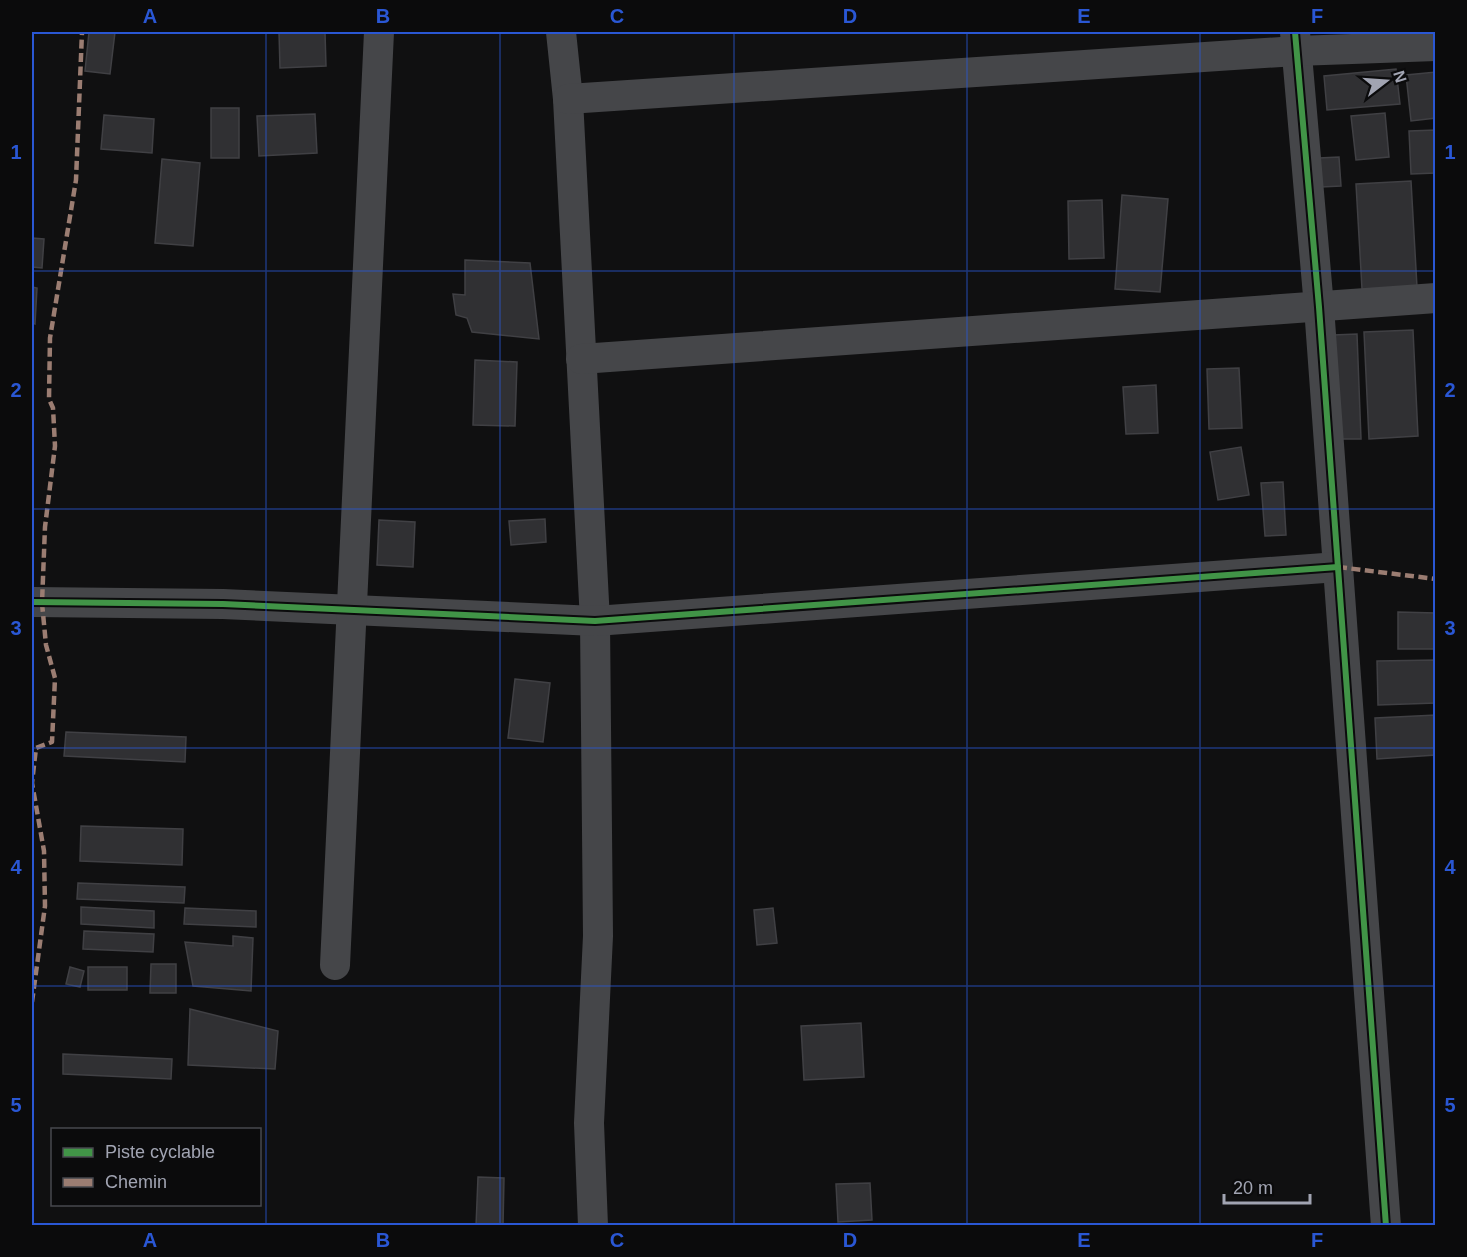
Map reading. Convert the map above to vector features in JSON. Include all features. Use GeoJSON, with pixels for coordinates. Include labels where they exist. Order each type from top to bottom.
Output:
{"type":"FeatureCollection","features":[{"type":"Feature","properties":{"kind":"street"},"geometry":{"type":"LineString","coordinates":[[334,965],[353,611],[379,32]]}},
{"type":"Feature","properties":{"kind":"street"},"geometry":{"type":"LineString","coordinates":[[561,32],[568,99],[595,621],[598,936],[590,1123],[593,1226]]}},
{"type":"Feature","properties":{"kind":"street"},"geometry":{"type":"LineString","coordinates":[[568,99],[1296,41],[1436,46]]}},
{"type":"Feature","properties":{"kind":"street"},"geometry":{"type":"LineString","coordinates":[[1296,41],[1338,567],[1386,1226]]}},
{"type":"Feature","properties":{"kind":"street"},"geometry":{"type":"LineString","coordinates":[[581,359],[1436,298]]}},
{"type":"Feature","properties":{"kind":"street"},"geometry":{"type":"LineString","coordinates":[[32,602],[223,604],[595,621],[1338,567]]}},
{"type":"Feature","properties":{"kind":"building"},"geometry":{"type":"Polygon","coordinates":[[[89,32],[115,32],[110,74],[85,71],[89,32]]]}},
{"type":"Feature","properties":{"kind":"building"},"geometry":{"type":"Polygon","coordinates":[[[279,32],[325,32],[326,66],[280,68],[279,32]]]}},
{"type":"Feature","properties":{"kind":"building"},"geometry":{"type":"Polygon","coordinates":[[[1396,69],[1400,104],[1327,110],[1324,76],[1396,69]]]}},
{"type":"Feature","properties":{"kind":"building"},"geometry":{"type":"Polygon","coordinates":[[[1436,72],[1436,118],[1411,121],[1406,75],[1436,72]]]}},
{"type":"Feature","properties":{"kind":"building"},"geometry":{"type":"Polygon","coordinates":[[[211,108],[239,108],[239,158],[211,158],[211,108]]]}},
{"type":"Feature","properties":{"kind":"building"},"geometry":{"type":"Polygon","coordinates":[[[1385,113],[1389,157],[1356,160],[1351,116],[1385,113]]]}},
{"type":"Feature","properties":{"kind":"building"},"geometry":{"type":"Polygon","coordinates":[[[315,114],[317,153],[259,156],[257,116],[315,114]]]}},
{"type":"Feature","properties":{"kind":"building"},"geometry":{"type":"Polygon","coordinates":[[[104,115],[154,119],[152,153],[101,149],[104,115]]]}},
{"type":"Feature","properties":{"kind":"building"},"geometry":{"type":"Polygon","coordinates":[[[1436,130],[1436,173],[1411,174],[1409,131],[1436,130]]]}},
{"type":"Feature","properties":{"kind":"building"},"geometry":{"type":"Polygon","coordinates":[[[1339,157],[1341,186],[1321,187],[1319,158],[1339,157]]]}},
{"type":"Feature","properties":{"kind":"building"},"geometry":{"type":"Polygon","coordinates":[[[162,159],[200,163],[193,246],[155,243],[162,159]]]}},
{"type":"Feature","properties":{"kind":"building"},"geometry":{"type":"Polygon","coordinates":[[[1411,181],[1417,287],[1362,289],[1356,184],[1411,181]]]}},
{"type":"Feature","properties":{"kind":"building"},"geometry":{"type":"Polygon","coordinates":[[[1122,195],[1168,199],[1160,292],[1115,289],[1122,195]]]}},
{"type":"Feature","properties":{"kind":"building"},"geometry":{"type":"Polygon","coordinates":[[[1102,200],[1104,258],[1069,259],[1068,201],[1102,200]]]}},
{"type":"Feature","properties":{"kind":"building"},"geometry":{"type":"Polygon","coordinates":[[[32,238],[44,239],[42,268],[32,267],[32,238]]]}},
{"type":"Feature","properties":{"kind":"building"},"geometry":{"type":"Polygon","coordinates":[[[465,260],[530,263],[539,339],[472,332],[467,318],[456,315],[453,294],[465,295],[465,260]]]}},
{"type":"Feature","properties":{"kind":"building"},"geometry":{"type":"Polygon","coordinates":[[[32,287],[37,288],[35,324],[32,323],[32,287]]]}},
{"type":"Feature","properties":{"kind":"building"},"geometry":{"type":"Polygon","coordinates":[[[1413,330],[1418,436],[1369,439],[1364,332],[1413,330]]]}},
{"type":"Feature","properties":{"kind":"building"},"geometry":{"type":"Polygon","coordinates":[[[1357,334],[1361,439],[1337,439],[1333,335],[1357,334]]]}},
{"type":"Feature","properties":{"kind":"building"},"geometry":{"type":"Polygon","coordinates":[[[475,360],[517,362],[515,426],[473,425],[475,360]]]}},
{"type":"Feature","properties":{"kind":"building"},"geometry":{"type":"Polygon","coordinates":[[[1239,368],[1242,428],[1209,429],[1207,369],[1239,368]]]}},
{"type":"Feature","properties":{"kind":"building"},"geometry":{"type":"Polygon","coordinates":[[[1156,385],[1158,433],[1126,434],[1123,387],[1156,385]]]}},
{"type":"Feature","properties":{"kind":"building"},"geometry":{"type":"Polygon","coordinates":[[[1241,447],[1249,495],[1218,500],[1210,452],[1241,447]]]}},
{"type":"Feature","properties":{"kind":"building"},"geometry":{"type":"Polygon","coordinates":[[[1283,482],[1286,535],[1265,536],[1261,483],[1283,482]]]}},
{"type":"Feature","properties":{"kind":"building"},"geometry":{"type":"Polygon","coordinates":[[[545,519],[546,542],[511,545],[509,521],[545,519]]]}},
{"type":"Feature","properties":{"kind":"building"},"geometry":{"type":"Polygon","coordinates":[[[379,520],[415,522],[413,567],[377,565],[379,520]]]}},
{"type":"Feature","properties":{"kind":"building"},"geometry":{"type":"Polygon","coordinates":[[[1398,612],[1436,613],[1436,649],[1398,649],[1398,612]]]}},
{"type":"Feature","properties":{"kind":"building"},"geometry":{"type":"Polygon","coordinates":[[[1436,660],[1436,703],[1378,705],[1377,661],[1436,660]]]}},
{"type":"Feature","properties":{"kind":"building"},"geometry":{"type":"Polygon","coordinates":[[[515,679],[550,683],[543,742],[508,738],[515,679]]]}},
{"type":"Feature","properties":{"kind":"building"},"geometry":{"type":"Polygon","coordinates":[[[1436,715],[1436,755],[1377,759],[1375,718],[1436,715]]]}},
{"type":"Feature","properties":{"kind":"building"},"geometry":{"type":"Polygon","coordinates":[[[66,732],[186,737],[185,762],[64,756],[66,732]]]}},
{"type":"Feature","properties":{"kind":"building"},"geometry":{"type":"Polygon","coordinates":[[[81,826],[183,829],[182,865],[80,861],[81,826]]]}},
{"type":"Feature","properties":{"kind":"building"},"geometry":{"type":"Polygon","coordinates":[[[78,883],[185,887],[184,903],[77,899],[78,883]]]}},
{"type":"Feature","properties":{"kind":"building"},"geometry":{"type":"Polygon","coordinates":[[[81,907],[154,911],[154,928],[81,924],[81,907]]]}},
{"type":"Feature","properties":{"kind":"building"},"geometry":{"type":"Polygon","coordinates":[[[185,908],[256,911],[256,927],[184,924],[185,908]]]}},
{"type":"Feature","properties":{"kind":"building"},"geometry":{"type":"Polygon","coordinates":[[[773,908],[777,943],[757,945],[754,910],[773,908]]]}},
{"type":"Feature","properties":{"kind":"building"},"geometry":{"type":"Polygon","coordinates":[[[84,931],[154,934],[153,952],[83,949],[84,931]]]}},
{"type":"Feature","properties":{"kind":"building"},"geometry":{"type":"Polygon","coordinates":[[[233,936],[253,938],[251,991],[193,986],[185,942],[233,946],[233,936]]]}},
{"type":"Feature","properties":{"kind":"building"},"geometry":{"type":"Polygon","coordinates":[[[151,964],[176,964],[176,993],[150,993],[151,964]]]}},
{"type":"Feature","properties":{"kind":"building"},"geometry":{"type":"Polygon","coordinates":[[[70,967],[84,971],[80,987],[66,984],[70,967]]]}},
{"type":"Feature","properties":{"kind":"building"},"geometry":{"type":"Polygon","coordinates":[[[88,967],[127,967],[127,990],[88,990],[88,967]]]}},
{"type":"Feature","properties":{"kind":"building"},"geometry":{"type":"Polygon","coordinates":[[[190,1009],[278,1031],[275,1069],[188,1065],[190,1009]]]}},
{"type":"Feature","properties":{"kind":"building"},"geometry":{"type":"Polygon","coordinates":[[[861,1023],[864,1077],[804,1080],[801,1026],[861,1023]]]}},
{"type":"Feature","properties":{"kind":"building"},"geometry":{"type":"Polygon","coordinates":[[[63,1054],[172,1059],[171,1079],[63,1074],[63,1054]]]}},
{"type":"Feature","properties":{"kind":"building"},"geometry":{"type":"Polygon","coordinates":[[[478,1177],[504,1178],[503,1226],[476,1226],[478,1177]]]}},
{"type":"Feature","properties":{"kind":"building"},"geometry":{"type":"Polygon","coordinates":[[[870,1183],[872,1220],[838,1222],[836,1184],[870,1183]]]}},
{"type":"Feature","properties":{"kind":"marked path"},"geometry":{"type":"LineString","coordinates":[[32,1002],[45,906],[44,851],[32,783],[36,748],[52,742],[55,678],[46,645],[42,603],[45,527],[55,446],[53,408],[49,399],[50,338],[76,180],[82,32]]}},
{"type":"Feature","properties":{"kind":"marked path"},"geometry":{"type":"LineString","coordinates":[[1338,567],[1436,579]]}},
{"type":"Feature","properties":{"kind":"cycle path"},"geometry":{"type":"LineString","coordinates":[[1295,32],[1319,307],[1386,1226]]}},
{"type":"Feature","properties":{"kind":"cycle path"},"geometry":{"type":"LineString","coordinates":[[32,602],[223,604],[595,621],[1338,567]]}}]}
